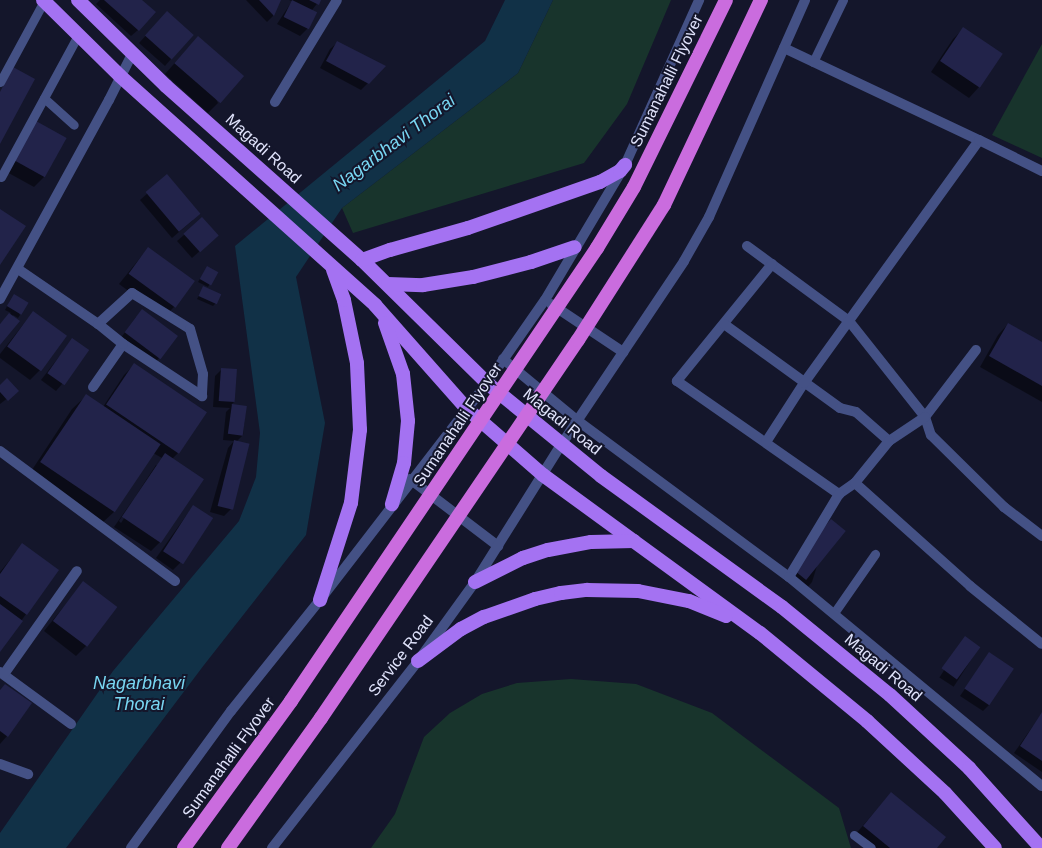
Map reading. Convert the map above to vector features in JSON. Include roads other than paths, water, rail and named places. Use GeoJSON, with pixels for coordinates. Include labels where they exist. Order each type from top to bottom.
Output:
{"type":"FeatureCollection","features":[{"type":"Feature","properties":{"kind":"highway","name":"Sumanahalli Flyover"},"geometry":{"type":"LineString","coordinates":[[184,848],[291,701],[598,248],[634,188],[726,0]]}},
{"type":"Feature","properties":{"kind":"highway"},"geometry":{"type":"LineString","coordinates":[[228,848],[321,718],[578,340],[664,205],[761,0]]}},
{"type":"Feature","properties":{"kind":"main road","name":"Magadi Road"},"geometry":{"type":"LineString","coordinates":[[78,0],[132,54],[388,284],[487,383],[561,445],[782,607],[890,695],[969,768],[1041,848]]}},
{"type":"Feature","properties":{"kind":"main road"},"geometry":{"type":"LineString","coordinates":[[43,1],[120,76],[246,187],[321,258],[375,305],[466,408],[543,475],[760,633],[907,756],[945,793],[995,848]]}},
{"type":"Feature","properties":{"kind":"main road"},"geometry":{"type":"LineString","coordinates":[[362,260],[468,228],[600,182],[620,171],[625,166]]}},
{"type":"Feature","properties":{"kind":"main road"},"geometry":{"type":"LineString","coordinates":[[388,284],[423,285],[473,277],[531,262],[575,247]]}},
{"type":"Feature","properties":{"kind":"main road"},"geometry":{"type":"LineString","coordinates":[[320,600],[351,503],[360,430],[357,363],[344,300],[332,268]]}},
{"type":"Feature","properties":{"kind":"main road"},"geometry":{"type":"LineString","coordinates":[[375,305],[396,350],[407,399],[408,435],[404,463],[392,504]]}},
{"type":"Feature","properties":{"kind":"main road"},"geometry":{"type":"LineString","coordinates":[[475,582],[522,558],[548,550],[591,542],[634,541]]}},
{"type":"Feature","properties":{"kind":"main road"},"geometry":{"type":"LineString","coordinates":[[418,660],[461,629],[484,617],[535,599],[586,590],[638,591],[681,599],[714,610],[760,633]]}},
{"type":"Feature","properties":{"kind":"street"},"geometry":{"type":"LineString","coordinates":[[275,102],[337,0]]}},
{"type":"Feature","properties":{"kind":"street"},"geometry":{"type":"LineString","coordinates":[[131,848],[231,711],[320,600],[410,480],[487,383],[545,300],[625,166],[699,0]]}},
{"type":"Feature","properties":{"kind":"street","name":"Service Road"},"geometry":{"type":"LineString","coordinates":[[272,848],[418,660],[475,582],[561,445],[684,261],[709,217],[805,0]]}},
{"type":"Feature","properties":{"kind":"street"},"geometry":{"type":"LineString","coordinates":[[784,48],[1042,171]]}},
{"type":"Feature","properties":{"kind":"street"},"geometry":{"type":"LineString","coordinates":[[0,299],[18,269],[132,54]]}},
{"type":"Feature","properties":{"kind":"street"},"geometry":{"type":"LineString","coordinates":[[766,442],[804,382],[979,140]]}},
{"type":"Feature","properties":{"kind":"street"},"geometry":{"type":"LineString","coordinates":[[747,246],[849,321],[925,417],[931,435],[1004,507],[1042,536]]}},
{"type":"Feature","properties":{"kind":"street"},"geometry":{"type":"LineString","coordinates":[[772,264],[677,381],[839,494]]}},
{"type":"Feature","properties":{"kind":"street"},"geometry":{"type":"LineString","coordinates":[[18,269],[98,324],[123,344],[202,396],[203,374],[190,329],[132,293],[98,324]]}},
{"type":"Feature","properties":{"kind":"street"},"geometry":{"type":"LineString","coordinates":[[545,300],[623,352]]}},
{"type":"Feature","properties":{"kind":"street"},"geometry":{"type":"LineString","coordinates":[[724,324],[840,408],[856,412],[889,441]]}},
{"type":"Feature","properties":{"kind":"street"},"geometry":{"type":"LineString","coordinates":[[93,387],[123,344]]}},
{"type":"Feature","properties":{"kind":"street"},"geometry":{"type":"LineString","coordinates":[[789,577],[839,494],[855,483],[889,441],[925,417],[976,350]]}},
{"type":"Feature","properties":{"kind":"street","name":"Magadi Road"},"geometry":{"type":"LineString","coordinates":[[503,359],[578,421],[789,577],[1042,786]]}},
{"type":"Feature","properties":{"kind":"street"},"geometry":{"type":"LineString","coordinates":[[0,451],[175,581]]}},
{"type":"Feature","properties":{"kind":"street"},"geometry":{"type":"LineString","coordinates":[[410,480],[498,546]]}},
{"type":"Feature","properties":{"kind":"street"},"geometry":{"type":"LineString","coordinates":[[855,483],[970,586],[1042,644]]}},
{"type":"Feature","properties":{"kind":"street"},"geometry":{"type":"LineString","coordinates":[[72,724],[2,673],[77,571]]}},
{"type":"Feature","properties":{"kind":"street"},"geometry":{"type":"LineString","coordinates":[[0,764],[28,774]]}},
{"type":"Feature","properties":{"kind":"lane"},"geometry":{"type":"LineString","coordinates":[[813,62],[843,0]]}},
{"type":"Feature","properties":{"kind":"lane"},"geometry":{"type":"LineString","coordinates":[[0,82],[43,1]]}},
{"type":"Feature","properties":{"kind":"lane"},"geometry":{"type":"LineString","coordinates":[[1,177],[78,35]]}},
{"type":"Feature","properties":{"kind":"lane"},"geometry":{"type":"LineString","coordinates":[[44,98],[74,125]]}},
{"type":"Feature","properties":{"kind":"lane"},"geometry":{"type":"LineString","coordinates":[[834,613],[875,554]]}},
{"type":"Feature","properties":{"kind":"lane"},"geometry":{"type":"LineString","coordinates":[[854,836],[871,848]]}},
{"type":"Feature","properties":{"kind":"water","name":"Nagarbhavi Thorai"},"geometry":{"type":"Polygon","coordinates":[[[505,0],[553,0],[518,73],[342,208],[296,277],[325,423],[306,535],[204,665],[66,848],[0,848],[0,833],[113,671],[239,521],[256,477],[260,433],[235,246],[485,41],[505,0]]]}}]}
